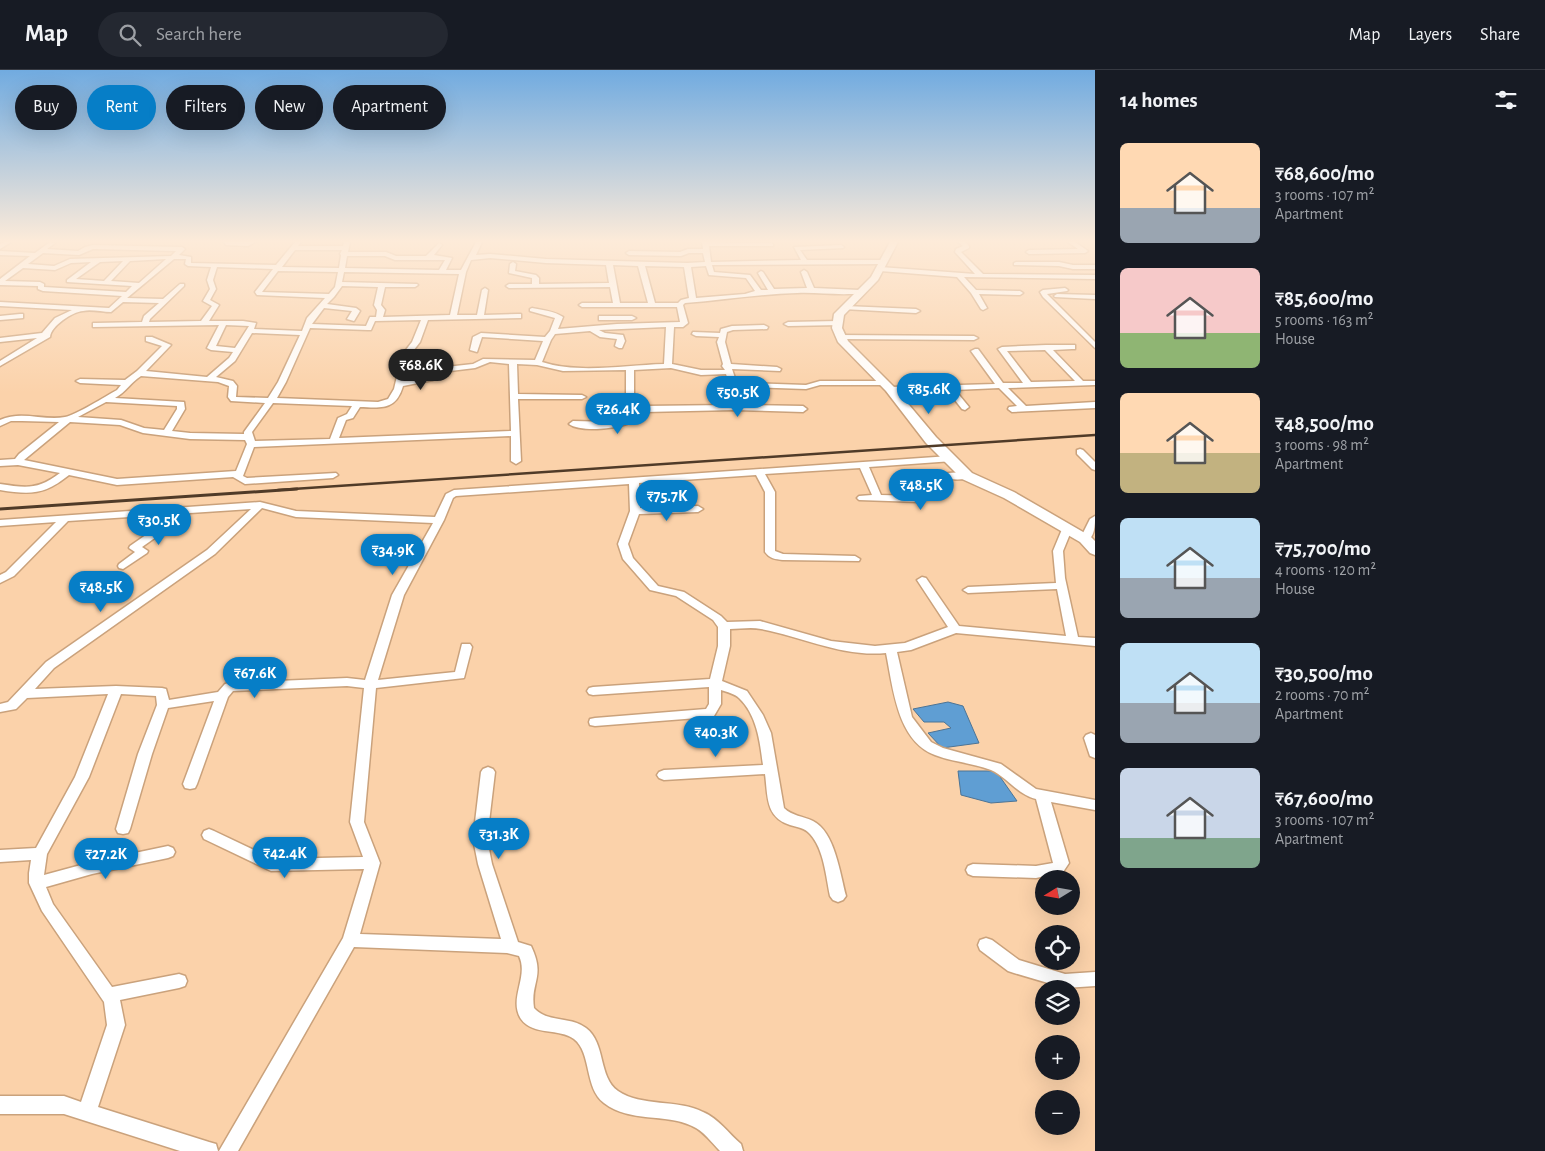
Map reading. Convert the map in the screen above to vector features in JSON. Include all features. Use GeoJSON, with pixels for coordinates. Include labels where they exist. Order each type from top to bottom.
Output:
{"type":"FeatureCollection","features":[{"type":"Feature","properties":{"kind":"main road"},"geometry":{"type":"LineString","coordinates":[[860,292],[839,314],[836,328],[843,342],[887,386],[931,440],[967,476],[1009,496],[1092,545]]}},
{"type":"Feature","properties":{"kind":"street"},"geometry":{"type":"LineString","coordinates":[[102,292],[128,294]]}},
{"type":"Feature","properties":{"kind":"street"},"geometry":{"type":"LineString","coordinates":[[145,324],[147,318],[174,292]]}},
{"type":"Feature","properties":{"kind":"street"},"geometry":{"type":"LineString","coordinates":[[203,324],[216,305],[206,301],[211,292]]}},
{"type":"Feature","properties":{"kind":"street"},"geometry":{"type":"LineString","coordinates":[[258,292],[259,294],[332,296]]}},
{"type":"Feature","properties":{"kind":"street"},"geometry":{"type":"LineString","coordinates":[[333,475],[246,481],[240,479],[239,474],[249,440],[248,432],[272,399],[297,353],[306,329],[334,292]]}},
{"type":"Feature","properties":{"kind":"street"},"geometry":{"type":"LineString","coordinates":[[379,318],[381,310],[377,305],[380,292]]}},
{"type":"Feature","properties":{"kind":"street"},"geometry":{"type":"LineString","coordinates":[[453,316],[458,292]]}},
{"type":"Feature","properties":{"kind":"street"},"geometry":{"type":"LineString","coordinates":[[485,292],[480,316],[486,326],[547,339]]}},
{"type":"Feature","properties":{"kind":"street"},"geometry":{"type":"LineString","coordinates":[[614,292],[616,305]]}},
{"type":"Feature","properties":{"kind":"street"},"geometry":{"type":"LineString","coordinates":[[648,292],[652,306]]}},
{"type":"Feature","properties":{"kind":"street"},"geometry":{"type":"LineString","coordinates":[[692,292],[693,300]]}},
{"type":"Feature","properties":{"kind":"street"},"geometry":{"type":"LineString","coordinates":[[582,305],[680,305],[683,301],[746,296],[758,292]]}},
{"type":"Feature","properties":{"kind":"street"},"geometry":{"type":"LineString","coordinates":[[974,292],[983,308]]}},
{"type":"Feature","properties":{"kind":"street"},"geometry":{"type":"LineString","coordinates":[[995,292],[1020,293]]}},
{"type":"Feature","properties":{"kind":"street"},"geometry":{"type":"LineString","coordinates":[[1044,292],[1045,296],[1095,346]]}},
{"type":"Feature","properties":{"kind":"street"},"geometry":{"type":"LineString","coordinates":[[0,304],[111,310],[128,294]]}},
{"type":"Feature","properties":{"kind":"street"},"geometry":{"type":"LineString","coordinates":[[1045,296],[1095,297]]}},
{"type":"Feature","properties":{"kind":"street"},"geometry":{"type":"LineString","coordinates":[[122,300],[164,301]]}},
{"type":"Feature","properties":{"kind":"street"},"geometry":{"type":"LineString","coordinates":[[553,332],[684,323],[680,305]]}},
{"type":"Feature","properties":{"kind":"street"},"geometry":{"type":"LineString","coordinates":[[322,306],[354,309],[356,311],[351,319]]}},
{"type":"Feature","properties":{"kind":"street"},"geometry":{"type":"LineString","coordinates":[[845,308],[916,311]]}},
{"type":"Feature","properties":{"kind":"street"},"geometry":{"type":"LineString","coordinates":[[0,364],[29,348],[47,335],[58,320],[79,309]]}},
{"type":"Feature","properties":{"kind":"street"},"geometry":{"type":"LineString","coordinates":[[532,310],[550,313],[559,317],[553,332],[547,339],[538,363]]}},
{"type":"Feature","properties":{"kind":"street"},"geometry":{"type":"LineString","coordinates":[[0,318],[20,316]]}},
{"type":"Feature","properties":{"kind":"street"},"geometry":{"type":"LineString","coordinates":[[250,332],[368,328],[373,318],[480,316]]}},
{"type":"Feature","properties":{"kind":"street"},"geometry":{"type":"LineString","coordinates":[[474,350],[477,337],[486,326],[518,316]]}},
{"type":"Feature","properties":{"kind":"street"},"geometry":{"type":"LineString","coordinates":[[140,374],[209,379],[230,383],[234,399],[389,404],[394,400],[406,355],[416,342],[426,317]]}},
{"type":"Feature","properties":{"kind":"street"},"geometry":{"type":"LineString","coordinates":[[602,318],[637,318],[642,325]]}},
{"type":"Feature","properties":{"kind":"street"},"geometry":{"type":"LineString","coordinates":[[224,323],[211,348],[238,350]]}},
{"type":"Feature","properties":{"kind":"street"},"geometry":{"type":"LineString","coordinates":[[788,324],[838,323]]}},
{"type":"Feature","properties":{"kind":"street"},"geometry":{"type":"LineString","coordinates":[[96,325],[250,324],[253,327],[232,359],[209,379]]}},
{"type":"Feature","properties":{"kind":"street"},"geometry":{"type":"LineString","coordinates":[[668,366],[670,325]]}},
{"type":"Feature","properties":{"kind":"street"},"geometry":{"type":"LineString","coordinates":[[734,407],[735,387],[727,369],[722,342],[723,335],[726,329],[764,327]]}},
{"type":"Feature","properties":{"kind":"street"},"geometry":{"type":"LineString","coordinates":[[591,328],[603,336],[620,337],[619,346]]}},
{"type":"Feature","properties":{"kind":"street"},"geometry":{"type":"LineString","coordinates":[[696,334],[723,335]]}},
{"type":"Feature","properties":{"kind":"street"},"geometry":{"type":"LineString","coordinates":[[0,340],[47,335]]}},
{"type":"Feature","properties":{"kind":"street"},"geometry":{"type":"LineString","coordinates":[[841,337],[974,338]]}},
{"type":"Feature","properties":{"kind":"street"},"geometry":{"type":"LineString","coordinates":[[18,462],[22,456],[68,419],[120,392],[127,383],[140,374],[167,345],[149,339]]}},
{"type":"Feature","properties":{"kind":"street"},"geometry":{"type":"LineString","coordinates":[[1028,384],[1002,349],[1072,346]]}},
{"type":"Feature","properties":{"kind":"street"},"geometry":{"type":"LineString","coordinates":[[1046,347],[1081,383]]}},
{"type":"Feature","properties":{"kind":"street"},"geometry":{"type":"LineString","coordinates":[[975,351],[1000,385],[1024,409]]}},
{"type":"Feature","properties":{"kind":"street"},"geometry":{"type":"LineString","coordinates":[[399,384],[430,378],[440,370],[475,366],[483,361],[490,360],[538,363],[545,367],[563,368],[668,366],[686,368],[696,372],[727,369],[777,369]]}},
{"type":"Feature","properties":{"kind":"street"},"geometry":{"type":"LineString","coordinates":[[513,362],[516,461]]}},
{"type":"Feature","properties":{"kind":"street"},"geometry":{"type":"LineString","coordinates":[[630,368],[630,401],[634,406],[645,409],[734,407],[803,409]]}},
{"type":"Feature","properties":{"kind":"street"},"geometry":{"type":"LineString","coordinates":[[80,381],[127,383]]}},
{"type":"Feature","properties":{"kind":"street"},"geometry":{"type":"LineString","coordinates":[[735,387],[749,385],[806,387],[820,383],[948,386],[1095,382]]}},
{"type":"Feature","properties":{"kind":"street"},"geometry":{"type":"LineString","coordinates":[[948,386],[965,407]]}},
{"type":"Feature","properties":{"kind":"street"},"geometry":{"type":"LineString","coordinates":[[514,396],[582,397]]}},
{"type":"Feature","properties":{"kind":"street"},"geometry":{"type":"LineString","coordinates":[[105,400],[181,404],[181,409],[166,433]]}},
{"type":"Feature","properties":{"kind":"street"},"geometry":{"type":"LineString","coordinates":[[334,441],[342,418],[350,416],[358,404]]}},
{"type":"Feature","properties":{"kind":"street"},"geometry":{"type":"LineString","coordinates":[[1012,409],[1095,405]]}},
{"type":"Feature","properties":{"kind":"street"},"geometry":{"type":"LineString","coordinates":[[573,424],[598,426],[629,422],[633,418],[634,406]]}},
{"type":"Feature","properties":{"kind":"street"},"geometry":{"type":"LineString","coordinates":[[0,423],[9,419],[22,418],[68,419],[120,423],[132,428],[190,436],[305,444],[516,433]]}},
{"type":"Feature","properties":{"kind":"street"},"geometry":{"type":"LineString","coordinates":[[1080,452],[1095,467]]}},
{"type":"Feature","properties":{"kind":"street"},"geometry":{"type":"LineString","coordinates":[[228,1151],[350,940],[373,864],[357,822],[370,684],[398,595],[439,520],[449,496],[454,493],[950,459]]}},
{"type":"Feature","properties":{"kind":"street"},"geometry":{"type":"LineString","coordinates":[[0,463],[18,462],[126,483],[239,474]]}},
{"type":"Feature","properties":{"kind":"street"},"geometry":{"type":"LineString","coordinates":[[863,465],[878,499]]}},
{"type":"Feature","properties":{"kind":"street"},"geometry":{"type":"LineString","coordinates":[[0,487],[28,492],[48,488],[69,471]]}},
{"type":"Feature","properties":{"kind":"street"},"geometry":{"type":"LineString","coordinates":[[759,472],[770,492],[770,552],[775,556],[854,559]]}},
{"type":"Feature","properties":{"kind":"street"},"geometry":{"type":"LineString","coordinates":[[862,498],[919,499],[932,494],[932,481],[939,477],[967,476]]}},
{"type":"Feature","properties":{"kind":"street"},"geometry":{"type":"LineString","coordinates":[[595,722],[710,713],[715,704],[715,683],[724,646],[724,626],[717,618],[680,594],[654,588],[628,559],[623,544],[635,511],[634,480]]}},
{"type":"Feature","properties":{"kind":"street"},"geometry":{"type":"LineString","coordinates":[[0,523],[260,505],[296,514],[439,520]]}},
{"type":"Feature","properties":{"kind":"street"},"geometry":{"type":"LineString","coordinates":[[0,708],[12,706],[50,665],[211,552],[260,505]]}},
{"type":"Feature","properties":{"kind":"street"},"geometry":{"type":"LineString","coordinates":[[635,511],[698,509]]}},
{"type":"Feature","properties":{"kind":"street"},"geometry":{"type":"LineString","coordinates":[[122,566],[143,551],[134,548],[187,510]]}},
{"type":"Feature","properties":{"kind":"street"},"geometry":{"type":"LineString","coordinates":[[0,580],[10,574],[66,518]]}},
{"type":"Feature","properties":{"kind":"street"},"geometry":{"type":"LineString","coordinates":[[1092,545],[1095,519]]}},
{"type":"Feature","properties":{"kind":"street"},"geometry":{"type":"LineString","coordinates":[[1067,529],[1058,551],[1062,586],[1073,640]]}},
{"type":"Feature","properties":{"kind":"street"},"geometry":{"type":"LineString","coordinates":[[922,580],[955,629]]}},
{"type":"Feature","properties":{"kind":"street"},"geometry":{"type":"LineString","coordinates":[[968,590],[1062,586]]}},
{"type":"Feature","properties":{"kind":"street"},"geometry":{"type":"LineString","coordinates":[[724,626],[760,625],[830,645],[875,650],[907,647],[955,629],[1095,642]]}},
{"type":"Feature","properties":{"kind":"street"},"geometry":{"type":"LineString","coordinates":[[190,784],[222,696],[229,687],[347,682],[370,684],[460,675],[466,647]]}},
{"type":"Feature","properties":{"kind":"street"},"geometry":{"type":"LineString","coordinates":[[892,648],[906,718],[926,745],[939,752],[996,767],[1026,789],[1042,796],[1095,804]]}},
{"type":"Feature","properties":{"kind":"street"},"geometry":{"type":"LineString","coordinates":[[594,692],[715,683],[743,694],[757,715],[764,733],[777,810],[783,818],[810,826],[819,833],[825,847],[838,896]]}},
{"type":"Feature","properties":{"kind":"street"},"geometry":{"type":"LineString","coordinates":[[24,694],[116,690],[162,692],[163,705],[145,754],[123,829]]}},
{"type":"Feature","properties":{"kind":"street"},"geometry":{"type":"LineString","coordinates":[[87,1112],[116,1025],[112,1000],[47,907],[37,883],[36,873],[40,854],[82,777],[116,690]]}},
{"type":"Feature","properties":{"kind":"street"},"geometry":{"type":"LineString","coordinates":[[163,705],[222,696]]}},
{"type":"Feature","properties":{"kind":"street"},"geometry":{"type":"LineString","coordinates":[[1091,738],[1095,753]]}},
{"type":"Feature","properties":{"kind":"street"},"geometry":{"type":"LineString","coordinates":[[664,775],[770,769]]}},
{"type":"Feature","properties":{"kind":"street"},"geometry":{"type":"LineString","coordinates":[[488,772],[480,839],[485,864],[512,948]]}},
{"type":"Feature","properties":{"kind":"street"},"geometry":{"type":"LineString","coordinates":[[973,870],[1036,872],[1058,868],[1062,863],[1042,796]]}},
{"type":"Feature","properties":{"kind":"street"},"geometry":{"type":"LineString","coordinates":[[209,835],[271,865],[373,864]]}},
{"type":"Feature","properties":{"kind":"street"},"geometry":{"type":"LineString","coordinates":[[37,883],[92,868],[168,852]]}},
{"type":"Feature","properties":{"kind":"street"},"geometry":{"type":"LineString","coordinates":[[0,856],[40,854]]}},
{"type":"Feature","properties":{"kind":"street"},"geometry":{"type":"LineString","coordinates":[[350,940],[512,948],[525,951],[530,958],[531,973],[524,1007],[528,1015],[543,1023],[578,1032],[587,1041],[604,1090],[612,1098],[629,1104],[698,1118],[734,1151]]}},
{"type":"Feature","properties":{"kind":"street"},"geometry":{"type":"LineString","coordinates":[[986,945],[1014,966],[1065,981],[1095,979]]}},
{"type":"Feature","properties":{"kind":"street"},"geometry":{"type":"LineString","coordinates":[[109,995],[179,981]]}},
{"type":"Feature","properties":{"kind":"street"},"geometry":{"type":"LineString","coordinates":[[0,1105],[64,1105],[209,1151]]}},
{"type":"Feature","properties":{"kind":"water"},"geometry":{"type":"Polygon","coordinates":[[[948,702],[963,706],[979,743],[942,748],[928,733],[951,728],[944,722],[924,722],[913,709],[948,702]]]}},
{"type":"Feature","properties":{"kind":"water"},"geometry":{"type":"Polygon","coordinates":[[[958,771],[996,771],[1017,801],[991,803],[961,795],[958,771]]]}},
{"type":"Feature","properties":{"kind":"railway"},"geometry":{"type":"LineString","coordinates":[[278,490],[1095,435]]}},
{"type":"Feature","properties":{"kind":"railway"},"geometry":{"type":"LineString","coordinates":[[0,509],[297,489]]}}]}
